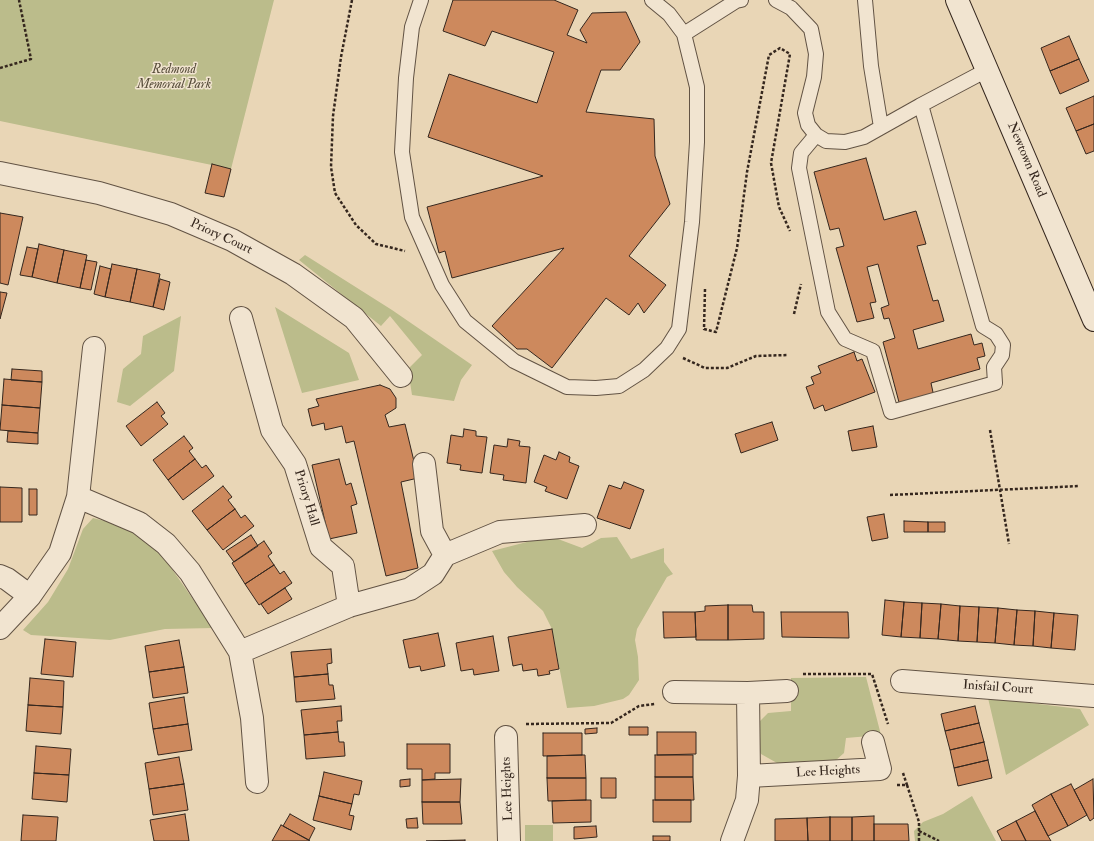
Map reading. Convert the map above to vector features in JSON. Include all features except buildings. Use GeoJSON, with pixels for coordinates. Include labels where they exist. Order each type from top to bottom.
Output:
{"type":"FeatureCollection","features":[{"type":"Feature","properties":{"kind":"street","name":"Newtown Road"},"geometry":{"type":"LineString","coordinates":[[959,0],[987,70],[1094,320]]}},
{"type":"Feature","properties":{"kind":"street","name":"Priory Court"},"geometry":{"type":"LineString","coordinates":[[0,173],[99,193],[171,214],[232,240],[294,274],[354,318],[401,376]]}},
{"type":"Feature","properties":{"kind":"street","name":"Priory Hall"},"geometry":{"type":"LineString","coordinates":[[241,318],[272,430],[295,464],[321,546],[343,566],[349,606]]}},
{"type":"Feature","properties":{"kind":"street"},"geometry":{"type":"LineString","coordinates":[[0,628],[30,596],[60,553],[78,497],[94,348]]}},
{"type":"Feature","properties":{"kind":"street"},"geometry":{"type":"LineString","coordinates":[[424,464],[432,531],[445,555]]}},
{"type":"Feature","properties":{"kind":"street"},"geometry":{"type":"LineString","coordinates":[[78,497],[139,523],[166,544],[190,572],[240,652],[252,718],[257,782]]}},
{"type":"Feature","properties":{"kind":"street"},"geometry":{"type":"LineString","coordinates":[[240,652],[349,606],[410,589],[434,574],[445,555],[500,532],[585,526]]}},
{"type":"Feature","properties":{"kind":"street"},"geometry":{"type":"LineString","coordinates":[[0,576],[7,579],[30,596]]}},
{"type":"Feature","properties":{"kind":"street","name":"Inisfail Court"},"geometry":{"type":"LineString","coordinates":[[902,681],[1094,696]]}},
{"type":"Feature","properties":{"kind":"street"},"geometry":{"type":"LineString","coordinates":[[674,692],[787,691]]}},
{"type":"Feature","properties":{"kind":"street"},"geometry":{"type":"LineString","coordinates":[[732,841],[747,800],[749,776],[748,692]]}},
{"type":"Feature","properties":{"kind":"street","name":"Lee Heights"},"geometry":{"type":"LineString","coordinates":[[506,737],[509,841]]}},
{"type":"Feature","properties":{"kind":"street","name":"Lee Heights"},"geometry":{"type":"LineString","coordinates":[[749,776],[880,769],[873,742]]}},
{"type":"Feature","properties":{"kind":"lane"},"geometry":{"type":"LineString","coordinates":[[421,0],[411,34],[406,78],[402,152],[412,217],[424,246],[442,285],[465,321],[514,361],[567,387],[596,388],[619,386],[644,370],[667,348],[679,329],[684,275],[692,222],[700,189],[697,142],[697,87],[684,34],[669,14],[652,0]]}},
{"type":"Feature","properties":{"kind":"lane"},"geometry":{"type":"LineString","coordinates":[[684,34],[736,1],[741,0]]}},
{"type":"Feature","properties":{"kind":"lane"},"geometry":{"type":"LineString","coordinates":[[776,0],[791,8],[811,29],[816,54],[814,77],[805,113],[808,125],[816,135],[826,141],[845,142],[864,137],[987,70]]}},
{"type":"Feature","properties":{"kind":"lane"},"geometry":{"type":"LineString","coordinates":[[865,0],[871,66],[881,127]]}},
{"type":"Feature","properties":{"kind":"lane"},"geometry":{"type":"LineString","coordinates":[[816,135],[800,153],[798,168],[828,312],[845,339],[873,351],[891,412],[995,383],[994,367],[1002,355],[1003,345],[996,334],[983,326],[921,105]]}},
{"type":"Feature","properties":{"kind":"path"},"geometry":{"type":"LineString","coordinates":[[0,68],[31,60],[19,0]]}},
{"type":"Feature","properties":{"kind":"path"},"geometry":{"type":"LineString","coordinates":[[352,0],[332,116],[331,167],[335,193],[356,225],[376,244],[405,251],[424,246]]}},
{"type":"Feature","properties":{"kind":"path"},"geometry":{"type":"LineString","coordinates":[[684,275],[705,290],[704,329],[716,332],[737,248],[747,172],[769,55],[780,48],[790,54],[771,163],[779,207],[792,235]]}},
{"type":"Feature","properties":{"kind":"path"},"geometry":{"type":"LineString","coordinates":[[794,314],[801,283],[801,276]]}},
{"type":"Feature","properties":{"kind":"path"},"geometry":{"type":"LineString","coordinates":[[667,348],[686,360],[705,368],[727,368],[756,356],[788,355]]}},
{"type":"Feature","properties":{"kind":"path"},"geometry":{"type":"LineString","coordinates":[[990,430],[1009,544]]}},
{"type":"Feature","properties":{"kind":"path"},"geometry":{"type":"LineString","coordinates":[[890,494],[1080,486]]}},
{"type":"Feature","properties":{"kind":"path"},"geometry":{"type":"LineString","coordinates":[[787,691],[786,674],[872,674],[888,725]]}},
{"type":"Feature","properties":{"kind":"path"},"geometry":{"type":"LineString","coordinates":[[506,737],[526,723],[611,723],[639,706],[672,701],[674,692]]}},
{"type":"Feature","properties":{"kind":"path"},"geometry":{"type":"LineString","coordinates":[[901,766],[919,822],[919,841]]}},
{"type":"Feature","properties":{"kind":"path"},"geometry":{"type":"LineString","coordinates":[[880,769],[885,785],[907,785]]}},
{"type":"Feature","properties":{"kind":"path"},"geometry":{"type":"LineString","coordinates":[[919,831],[939,841]]}},
{"type":"Feature","properties":{"kind":"green space","name":"Redmond Memorial Park"},"geometry":{"type":"Polygon","coordinates":[[[0,0],[274,0],[231,169],[0,121],[0,0]]]}},
{"type":"Feature","properties":{"kind":"green space"},"geometry":{"type":"Polygon","coordinates":[[[305,255],[392,310],[472,365],[461,380],[454,401],[412,395],[408,369],[422,355],[390,316],[381,326],[299,260],[305,255]]]}},
{"type":"Feature","properties":{"kind":"green space"},"geometry":{"type":"Polygon","coordinates":[[[275,307],[349,353],[359,380],[302,393],[275,307]]]}},
{"type":"Feature","properties":{"kind":"green space"},"geometry":{"type":"Polygon","coordinates":[[[181,316],[174,371],[130,406],[117,402],[123,369],[141,354],[143,336],[181,316]]]}},
{"type":"Feature","properties":{"kind":"green space"},"geometry":{"type":"Polygon","coordinates":[[[93,518],[125,526],[158,549],[213,628],[165,629],[110,640],[31,635],[23,630],[48,602],[68,569],[83,529],[93,518]]]}},
{"type":"Feature","properties":{"kind":"green space"},"geometry":{"type":"Polygon","coordinates":[[[550,536],[582,548],[601,538],[617,537],[631,559],[664,548],[664,562],[673,574],[667,577],[637,629],[635,640],[638,657],[639,680],[629,695],[623,699],[594,706],[567,708],[552,629],[543,611],[517,587],[504,572],[492,551],[550,536]]]}},
{"type":"Feature","properties":{"kind":"green space"},"geometry":{"type":"Polygon","coordinates":[[[866,677],[881,735],[846,738],[844,753],[835,761],[777,763],[761,754],[756,745],[758,723],[768,713],[791,711],[791,678],[866,677]]]}},
{"type":"Feature","properties":{"kind":"green space"},"geometry":{"type":"Polygon","coordinates":[[[988,698],[1080,709],[1089,725],[1006,775],[988,698]]]}},
{"type":"Feature","properties":{"kind":"green space"},"geometry":{"type":"Polygon","coordinates":[[[972,796],[996,841],[915,841],[914,831],[923,822],[943,814],[972,796]]]}},
{"type":"Feature","properties":{"kind":"green space"},"geometry":{"type":"Polygon","coordinates":[[[525,825],[553,825],[553,841],[525,841],[525,825]]]}}]}
